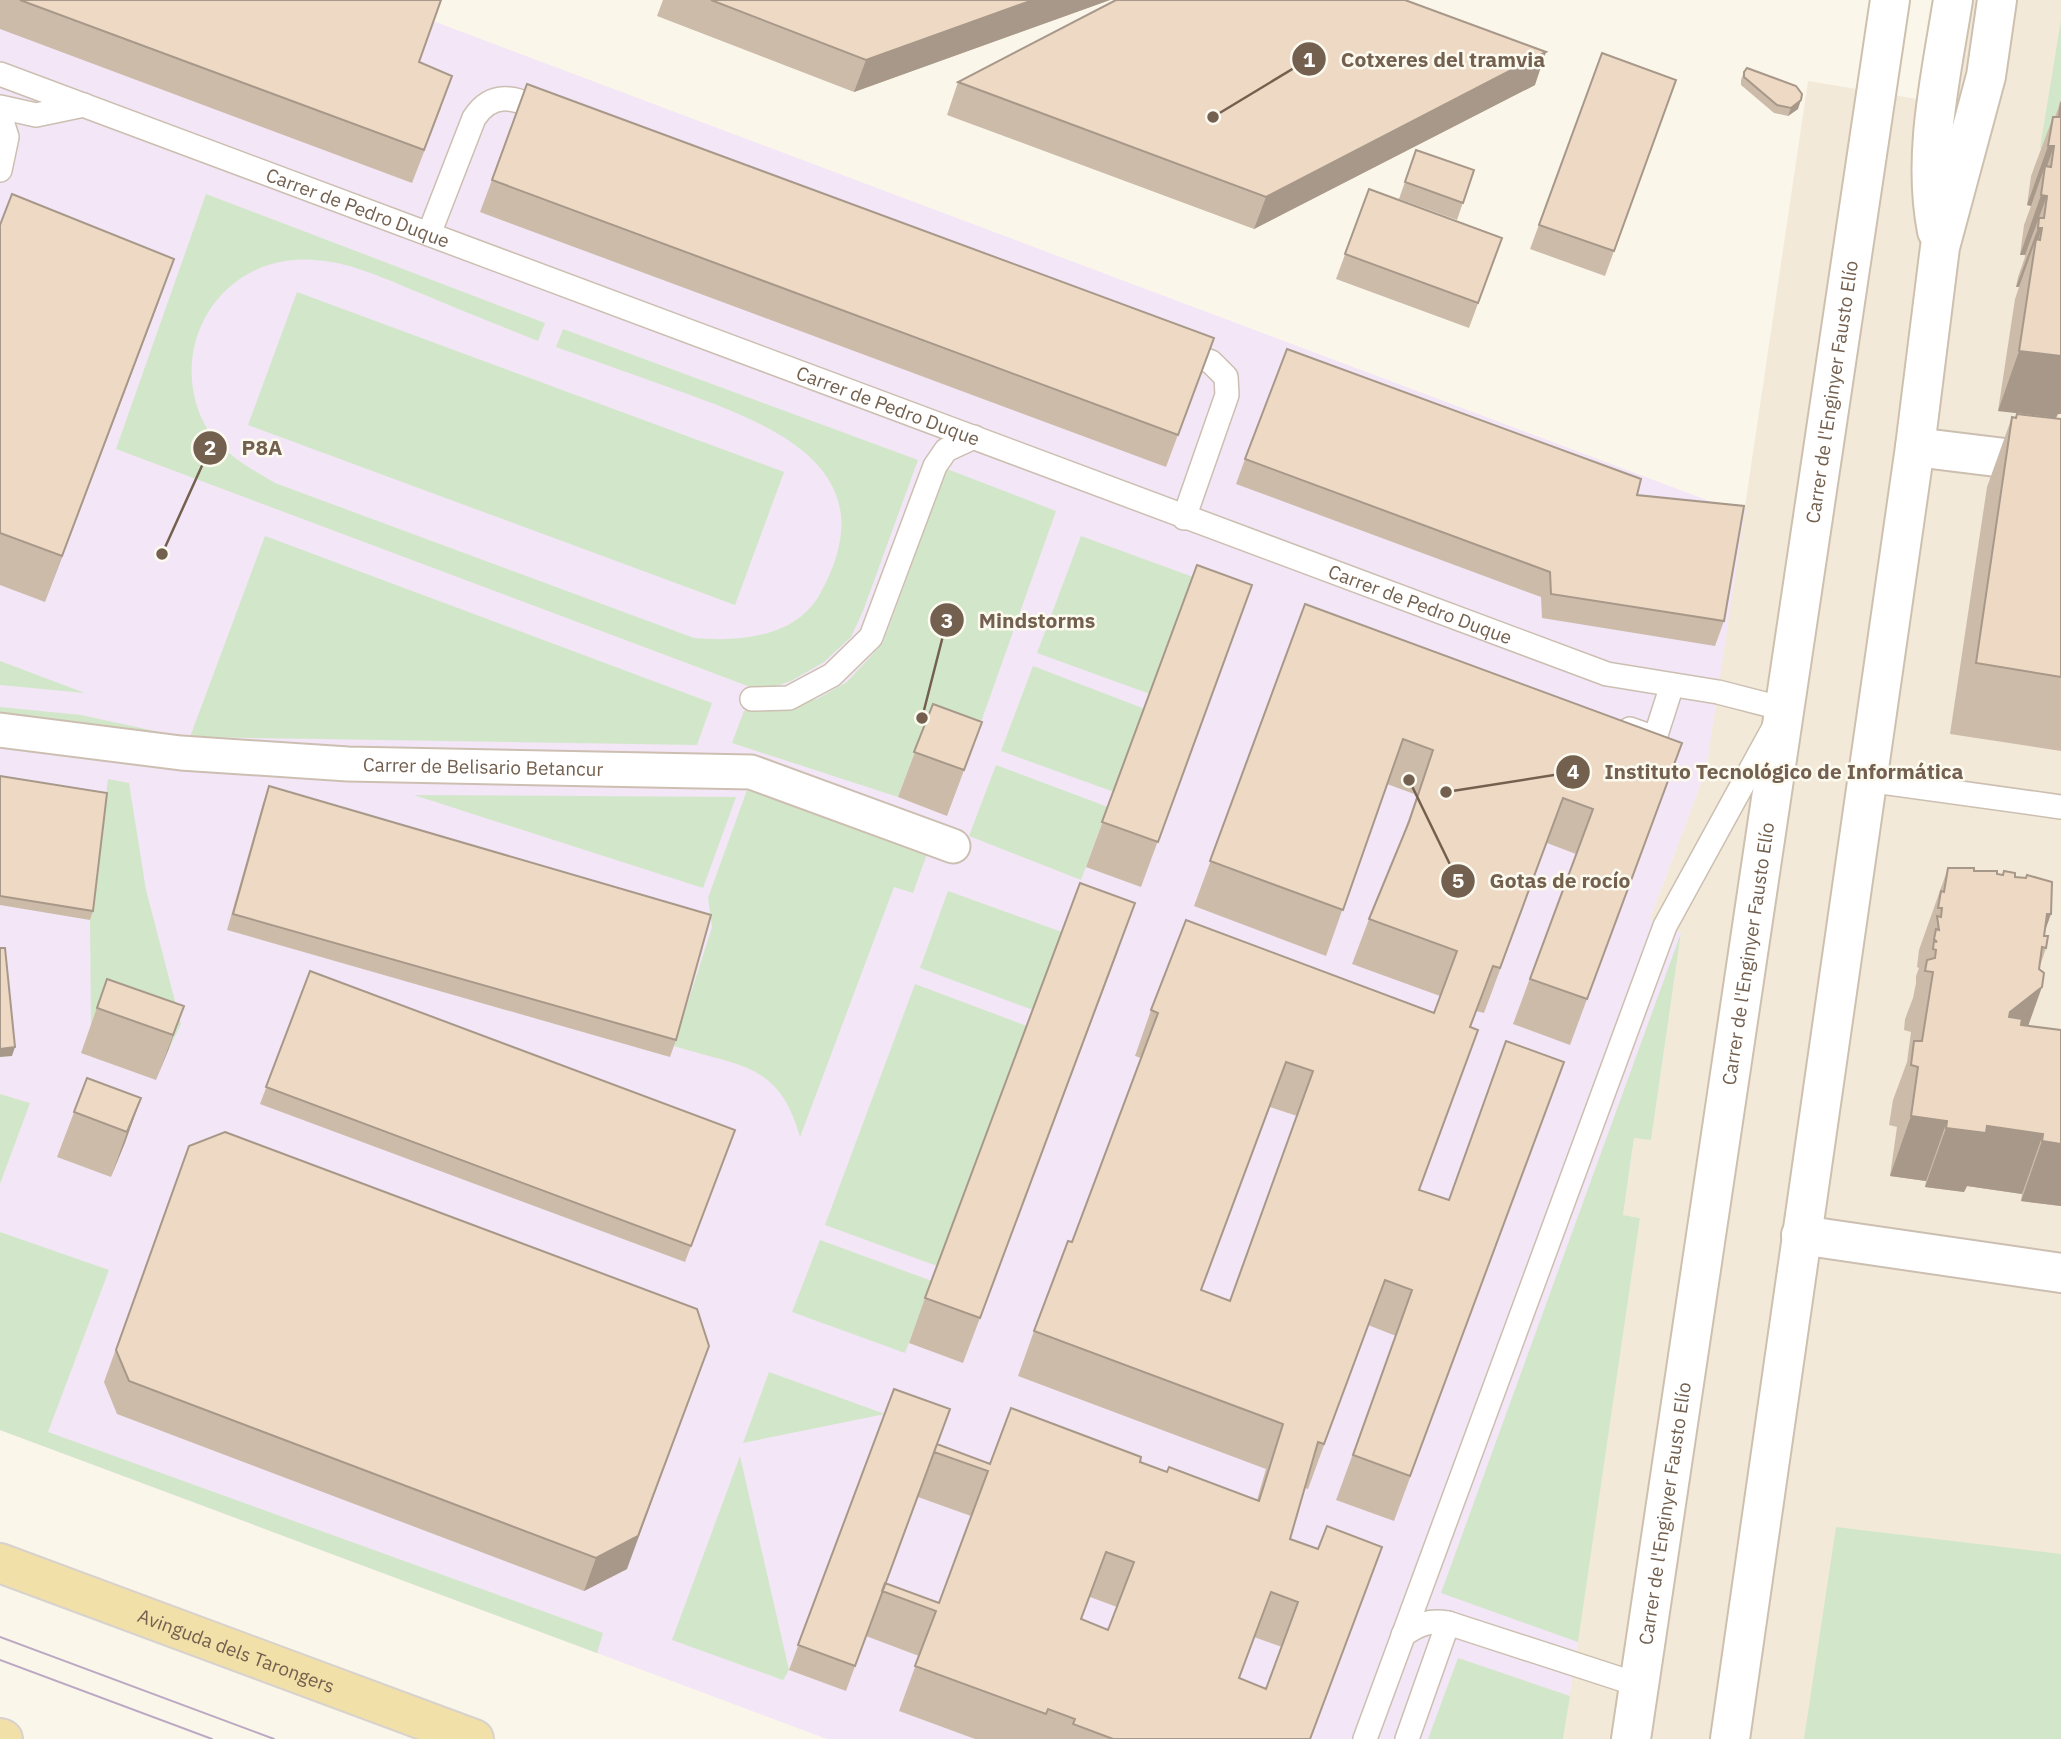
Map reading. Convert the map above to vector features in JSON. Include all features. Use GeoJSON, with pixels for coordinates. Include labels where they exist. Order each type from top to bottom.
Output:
{"type":"FeatureCollection","features":[{"type":"Feature","properties":{"kind":"main road","name":"Carrer de l'Enginyer Fausto Elío"},"geometry":{"type":"LineString","coordinates":[[1631,1739],[1890,0]]}},
{"type":"Feature","properties":{"kind":"main road"},"geometry":{"type":"LineString","coordinates":[[1940,247],[1932,203],[1932,161],[1934,127],[1953,0]]}},
{"type":"Feature","properties":{"kind":"main road"},"geometry":{"type":"LineString","coordinates":[[1730,1739],[1915,447],[1940,247],[1986,76],[1997,0]]}},
{"type":"Feature","properties":{"kind":"main road"},"geometry":{"type":"LineString","coordinates":[[1915,447],[2061,465]]}},
{"type":"Feature","properties":{"kind":"main road"},"geometry":{"type":"LineString","coordinates":[[1801,1235],[2061,1273]]}},
{"type":"Feature","properties":{"kind":"main road","name":"Avinguda dels Tarongers"},"geometry":{"type":"LineString","coordinates":[[0,1563],[474,1739]]}},
{"type":"Feature","properties":{"kind":"street","name":"Carrer de Belisario Betancur"},"geometry":{"type":"LineString","coordinates":[[0,730],[181,753],[348,764],[751,772],[953,846]]}},
{"type":"Feature","properties":{"kind":"lane","name":"Carrer de Pedro Duque"},"geometry":{"type":"LineString","coordinates":[[0,74],[1607,674],[1718,692],[1784,709]]}},
{"type":"Feature","properties":{"kind":"lane"},"geometry":{"type":"LineString","coordinates":[[429,234],[474,118],[483,104],[497,98],[517,100],[570,120]]}},
{"type":"Feature","properties":{"kind":"lane"},"geometry":{"type":"LineString","coordinates":[[0,107],[36,115],[84,106]]}},
{"type":"Feature","properties":{"kind":"lane"},"geometry":{"type":"LineString","coordinates":[[0,115],[7,137],[0,170]]}},
{"type":"Feature","properties":{"kind":"lane"},"geometry":{"type":"LineString","coordinates":[[1158,342],[1211,362],[1226,377],[1227,395],[1184,518]]}},
{"type":"Feature","properties":{"kind":"lane"},"geometry":{"type":"LineString","coordinates":[[752,699],[789,698],[832,675],[871,637],[935,466],[946,450],[974,437]]}},
{"type":"Feature","properties":{"kind":"lane"},"geometry":{"type":"LineString","coordinates":[[1602,719],[1655,738],[1672,685]]}},
{"type":"Feature","properties":{"kind":"lane"},"geometry":{"type":"LineString","coordinates":[[1365,1739],[1665,926],[1784,709]]}},
{"type":"Feature","properties":{"kind":"lane"},"geometry":{"type":"LineString","coordinates":[[1867,780],[2061,807]]}},
{"type":"Feature","properties":{"kind":"lane"},"geometry":{"type":"LineString","coordinates":[[1403,1635],[1418,1624],[1432,1620],[1448,1623],[1639,1685]]}},
{"type":"Feature","properties":{"kind":"lane"},"geometry":{"type":"LineString","coordinates":[[1407,1739],[1448,1623]]}},
{"type":"Feature","properties":{"kind":"shaded area"},"geometry":{"type":"Polygon","coordinates":[[[0,0],[377,0],[1728,508],[1745,510],[1706,770],[1650,919],[1681,933],[1651,1140],[1634,1138],[1623,1215],[1640,1218],[1563,1739],[827,1739],[0,1430],[0,0]]]}},
{"type":"Feature","properties":{"kind":"shaded area"},"geometry":{"type":"Polygon","coordinates":[[[1947,0],[2061,0],[2061,1739],[1563,1739],[1640,1218],[1623,1215],[1634,1138],[1651,1139],[1681,933],[1650,919],[1706,770],[1808,81],[1923,100],[1947,0]]]}},
{"type":"Feature","properties":{"kind":"green space"},"geometry":{"type":"Polygon","coordinates":[[[2061,20],[2061,150],[2040,148],[2061,20]]]}},
{"type":"Feature","properties":{"kind":"green space"},"geometry":{"type":"Polygon","coordinates":[[[206,194],[545,323],[538,341],[377,275],[345,265],[328,261],[293,260],[266,266],[242,278],[222,294],[207,314],[197,338],[192,364],[193,390],[201,417],[214,438],[243,463],[275,483],[694,638],[729,639],[765,634],[797,619],[821,592],[838,550],[841,514],[831,484],[812,459],[785,438],[753,420],[556,347],[563,329],[918,460],[851,637],[824,662],[791,681],[761,691],[116,449],[206,194]]]}},
{"type":"Feature","properties":{"kind":"green space"},"geometry":{"type":"Polygon","coordinates":[[[297,292],[784,472],[735,605],[248,425],[297,292]]]}},
{"type":"Feature","properties":{"kind":"green space"},"geometry":{"type":"Polygon","coordinates":[[[947,469],[1056,511],[965,767],[916,749],[898,797],[732,743],[744,711],[817,699],[847,682],[883,643],[947,469]]]}},
{"type":"Feature","properties":{"kind":"green space"},"geometry":{"type":"Polygon","coordinates":[[[265,536],[712,703],[697,745],[190,737],[265,536]]]}},
{"type":"Feature","properties":{"kind":"green space"},"geometry":{"type":"Polygon","coordinates":[[[1081,536],[1193,577],[1150,694],[1037,653],[1081,536]]]}},
{"type":"Feature","properties":{"kind":"green space"},"geometry":{"type":"Polygon","coordinates":[[[0,661],[85,693],[0,685],[0,661]]]}},
{"type":"Feature","properties":{"kind":"green space"},"geometry":{"type":"Polygon","coordinates":[[[1033,666],[1145,709],[1114,792],[1001,751],[1033,666]]]}},
{"type":"Feature","properties":{"kind":"green space"},"geometry":{"type":"Polygon","coordinates":[[[0,707],[81,715],[178,736],[0,716],[0,707]]]}},
{"type":"Feature","properties":{"kind":"green space"},"geometry":{"type":"Polygon","coordinates":[[[996,765],[1108,807],[1081,880],[969,836],[996,765]]]}},
{"type":"Feature","properties":{"kind":"green space"},"geometry":{"type":"Polygon","coordinates":[[[108,779],[129,783],[146,890],[181,1024],[168,1051],[91,1024],[90,920],[108,779]]]}},
{"type":"Feature","properties":{"kind":"green space"},"geometry":{"type":"Polygon","coordinates":[[[747,790],[927,854],[913,893],[894,887],[800,1137],[781,1094],[768,1081],[737,1064],[674,1046],[712,927],[708,898],[747,790]]]}},
{"type":"Feature","properties":{"kind":"green space"},"geometry":{"type":"Polygon","coordinates":[[[414,795],[736,797],[703,888],[414,795]]]}},
{"type":"Feature","properties":{"kind":"green space"},"geometry":{"type":"Polygon","coordinates":[[[948,891],[1062,932],[1033,1010],[920,968],[948,891]]]}},
{"type":"Feature","properties":{"kind":"green space"},"geometry":{"type":"Polygon","coordinates":[[[1681,933],[1651,1140],[1634,1138],[1623,1215],[1640,1218],[1578,1642],[1441,1593],[1681,933]]]}},
{"type":"Feature","properties":{"kind":"green space"},"geometry":{"type":"Polygon","coordinates":[[[915,984],[1027,1026],[937,1266],[825,1225],[915,984]]]}},
{"type":"Feature","properties":{"kind":"green space"},"geometry":{"type":"Polygon","coordinates":[[[0,1094],[30,1103],[0,1184],[0,1094]]]}},
{"type":"Feature","properties":{"kind":"green space"},"geometry":{"type":"Polygon","coordinates":[[[0,1232],[109,1270],[48,1432],[603,1633],[597,1653],[0,1430],[0,1232]]]}},
{"type":"Feature","properties":{"kind":"green space"},"geometry":{"type":"Polygon","coordinates":[[[820,1240],[932,1281],[905,1353],[792,1312],[820,1240]]]}},
{"type":"Feature","properties":{"kind":"green space"},"geometry":{"type":"Polygon","coordinates":[[[769,1372],[885,1414],[743,1443],[769,1372]]]}},
{"type":"Feature","properties":{"kind":"green space"},"geometry":{"type":"Polygon","coordinates":[[[740,1456],[789,1670],[783,1680],[672,1640],[740,1456]]]}},
{"type":"Feature","properties":{"kind":"green space"},"geometry":{"type":"Polygon","coordinates":[[[1836,1527],[2061,1554],[2061,1739],[1804,1739],[1836,1527]]]}},
{"type":"Feature","properties":{"kind":"green space"},"geometry":{"type":"Polygon","coordinates":[[[1458,1658],[1570,1696],[1563,1739],[1428,1739],[1458,1658]]]}},
{"type":"Feature","properties":{"kind":"building"},"geometry":{"type":"Polygon","coordinates":[[[20,0],[441,0],[419,62],[452,76],[424,150],[20,0]]]}},
{"type":"Feature","properties":{"kind":"building"},"geometry":{"type":"Polygon","coordinates":[[[711,0],[1033,0],[866,60],[711,0]]]}},
{"type":"Feature","properties":{"kind":"building"},"geometry":{"type":"Polygon","coordinates":[[[1116,0],[1405,0],[1546,52],[1266,197],[958,82],[1116,0]]]}},
{"type":"Feature","properties":{"kind":"building"},"geometry":{"type":"Polygon","coordinates":[[[1602,53],[1676,80],[1614,251],[1539,225],[1602,53]]]}},
{"type":"Feature","properties":{"kind":"building"},"geometry":{"type":"Polygon","coordinates":[[[1747,68],[1796,86],[1802,94],[1801,100],[1791,108],[1777,105],[1744,77],[1747,68]]]}},
{"type":"Feature","properties":{"kind":"building"},"geometry":{"type":"Polygon","coordinates":[[[527,84],[1214,338],[1178,435],[492,180],[527,84]]]}},
{"type":"Feature","properties":{"kind":"building"},"geometry":{"type":"Polygon","coordinates":[[[2061,102],[2061,356],[2019,351],[2036,239],[2040,240],[2042,228],[2038,228],[2039,218],[2044,218],[2047,196],[2041,195],[2045,166],[2051,167],[2054,146],[2048,146],[2053,117],[2059,117],[2061,102]]]}},
{"type":"Feature","properties":{"kind":"building"},"geometry":{"type":"Polygon","coordinates":[[[1416,150],[1474,170],[1463,203],[1405,182],[1416,150]]]}},
{"type":"Feature","properties":{"kind":"building"},"geometry":{"type":"Polygon","coordinates":[[[1369,189],[1502,238],[1478,303],[1345,254],[1369,189]]]}},
{"type":"Feature","properties":{"kind":"building"},"geometry":{"type":"Polygon","coordinates":[[[12,194],[174,259],[62,556],[0,533],[0,225],[12,194]]]}},
{"type":"Feature","properties":{"kind":"building"},"geometry":{"type":"Polygon","coordinates":[[[1287,349],[1641,479],[1637,495],[1744,506],[1724,621],[1551,594],[1550,572],[1245,459],[1287,349]]]}},
{"type":"Feature","properties":{"kind":"building"},"geometry":{"type":"Polygon","coordinates":[[[2017,414],[2061,419],[2061,677],[1976,663],[2012,417],[2016,418],[2017,414]]]}},
{"type":"Feature","properties":{"kind":"building"},"geometry":{"type":"Polygon","coordinates":[[[1197,565],[1252,585],[1158,842],[1102,822],[1197,565]]]}},
{"type":"Feature","properties":{"kind":"building"},"geometry":{"type":"Polygon","coordinates":[[[1305,604],[1682,743],[1587,999],[1530,979],[1593,809],[1563,798],[1500,968],[1493,966],[1470,1027],[1478,1030],[1419,1190],[1449,1200],[1506,1041],[1564,1062],[1410,1476],[1353,1455],[1412,1290],[1385,1280],[1324,1444],[1318,1442],[1290,1539],[1318,1549],[1327,1526],[1382,1547],[1310,1739],[1113,1739],[1073,1724],[1075,1719],[1048,1709],[1046,1714],[915,1666],[936,1611],[882,1591],[885,1583],[939,1603],[988,1471],[934,1452],[937,1444],[990,1464],[1011,1408],[1141,1457],[1140,1462],[1167,1472],[1169,1467],[1259,1501],[1283,1424],[1034,1331],[1068,1241],[1072,1242],[1158,1013],[1151,1010],[1186,920],[1434,1013],[1457,951],[1369,919],[1409,822],[1433,750],[1403,739],[1343,910],[1210,861],[1305,604]],[[1286,1062],[1201,1290],[1230,1301],[1313,1071],[1286,1062]],[[1106,1552],[1081,1619],[1108,1630],[1134,1562],[1106,1552]],[[1271,1592],[1239,1678],[1266,1689],[1298,1602],[1271,1592]]]}},
{"type":"Feature","properties":{"kind":"building"},"geometry":{"type":"Polygon","coordinates":[[[933,704],[982,722],[964,770],[914,752],[933,704]]]}},
{"type":"Feature","properties":{"kind":"building"},"geometry":{"type":"Polygon","coordinates":[[[0,776],[107,793],[93,911],[0,896],[0,776]]]}},
{"type":"Feature","properties":{"kind":"building"},"geometry":{"type":"Polygon","coordinates":[[[269,786],[711,915],[676,1040],[233,914],[269,786]]]}},
{"type":"Feature","properties":{"kind":"building"},"geometry":{"type":"Polygon","coordinates":[[[1948,868],[1974,868],[1974,871],[1997,871],[1997,874],[2003,875],[2004,871],[2015,873],[2015,877],[2026,878],[2027,875],[2052,882],[2051,914],[2047,914],[2044,936],[2048,936],[2046,948],[2042,947],[2039,969],[2044,973],[2042,987],[2010,1012],[2009,1017],[2022,1019],[2021,1025],[2061,1030],[2061,1144],[2042,1141],[2043,1134],[1987,1126],[1986,1133],[1946,1128],[1947,1121],[1911,1116],[1918,1067],[1911,1065],[1914,1041],[1922,1041],[1933,972],[1925,971],[1927,960],[1935,958],[1934,941],[1937,942],[1934,939],[1936,929],[1939,930],[1937,916],[1941,917],[1942,908],[1938,908],[1948,868]]]}},
{"type":"Feature","properties":{"kind":"building"},"geometry":{"type":"Polygon","coordinates":[[[1080,883],[1135,903],[980,1318],[925,1298],[1080,883]]]}},
{"type":"Feature","properties":{"kind":"building"},"geometry":{"type":"Polygon","coordinates":[[[0,948],[5,948],[15,1047],[0,1049],[0,948]]]}},
{"type":"Feature","properties":{"kind":"building"},"geometry":{"type":"Polygon","coordinates":[[[310,971],[735,1130],[691,1246],[266,1087],[310,971]]]}},
{"type":"Feature","properties":{"kind":"building"},"geometry":{"type":"Polygon","coordinates":[[[107,979],[184,1006],[173,1035],[97,1008],[107,979]]]}},
{"type":"Feature","properties":{"kind":"building"},"geometry":{"type":"Polygon","coordinates":[[[87,1078],[141,1098],[127,1132],[74,1112],[87,1078]]]}},
{"type":"Feature","properties":{"kind":"building"},"geometry":{"type":"Polygon","coordinates":[[[225,1132],[697,1309],[709,1346],[638,1536],[596,1558],[129,1381],[116,1350],[189,1146],[225,1132]]]}},
{"type":"Feature","properties":{"kind":"building"},"geometry":{"type":"Polygon","coordinates":[[[894,1389],[950,1409],[855,1666],[798,1645],[894,1389]]]}},
{"type":"Feature","properties":{"kind":"tram line"},"geometry":{"type":"LineString","coordinates":[[0,1637],[274,1739]]}},
{"type":"Feature","properties":{"kind":"tram line"},"geometry":{"type":"LineString","coordinates":[[0,1660],[212,1739]]}},
{"type":"Feature","properties":{"kind":"place","name":"Cotxeres del tramvia"},"geometry":{"type":"Point","coordinates":[1213,117]}},
{"type":"Feature","properties":{"kind":"place","name":"P8A"},"geometry":{"type":"Point","coordinates":[162,554]}},
{"type":"Feature","properties":{"kind":"place","name":"Mindstorms"},"geometry":{"type":"Point","coordinates":[922,718]}},
{"type":"Feature","properties":{"kind":"place","name":"Gotas de rocío"},"geometry":{"type":"Point","coordinates":[1409,780]}},
{"type":"Feature","properties":{"kind":"place","name":"Instituto Tecnológico de Informática"},"geometry":{"type":"Point","coordinates":[1446,792]}}]}
